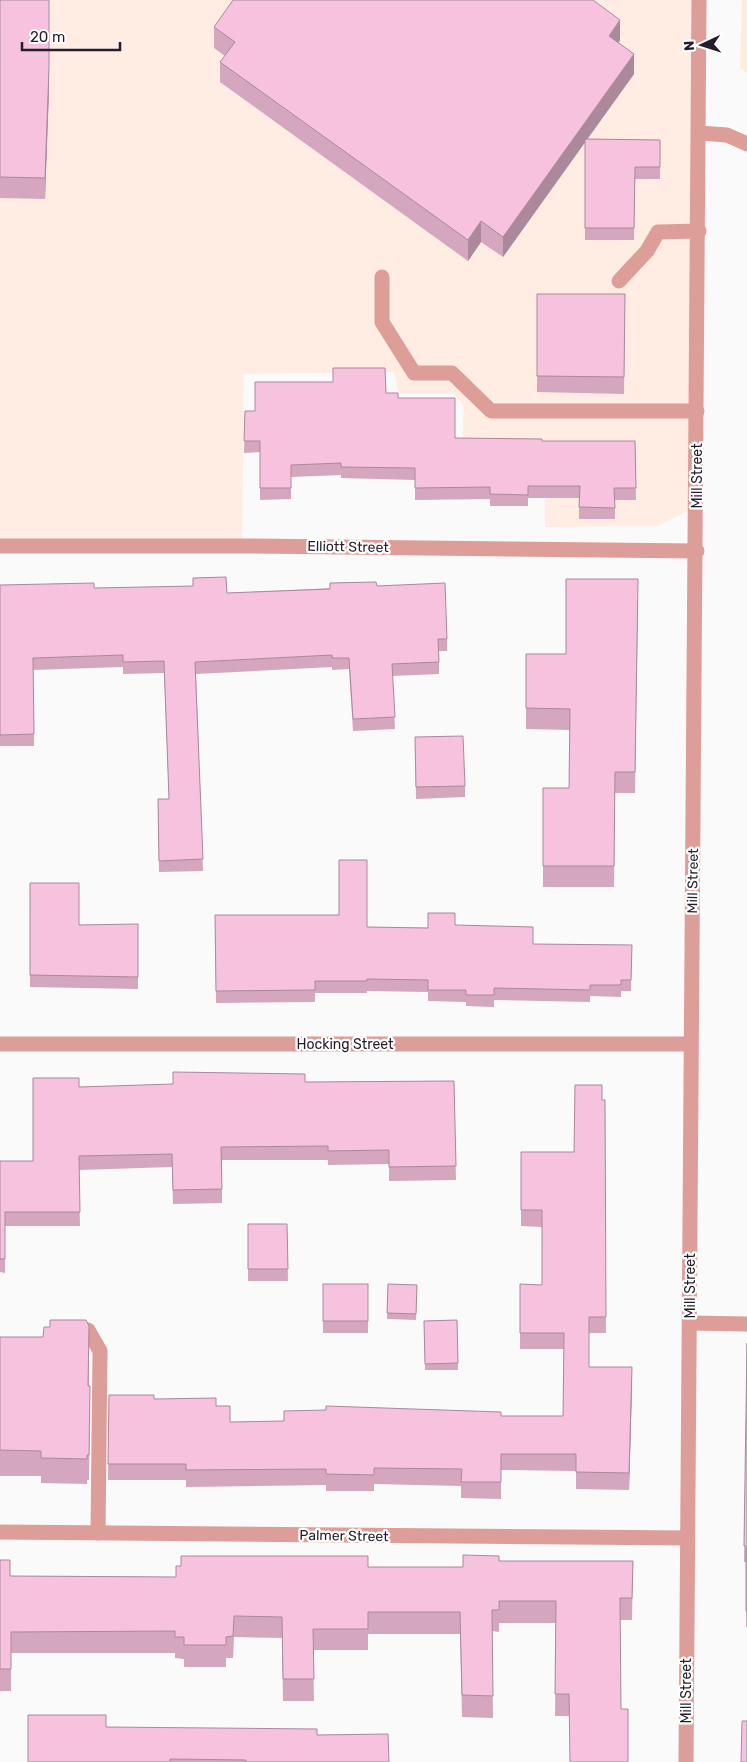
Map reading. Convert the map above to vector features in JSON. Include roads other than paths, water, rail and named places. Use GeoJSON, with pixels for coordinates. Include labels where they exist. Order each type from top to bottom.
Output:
{"type":"FeatureCollection","features":[{"type":"Feature","properties":{"kind":"street","name":"Mill Street"},"geometry":{"type":"LineString","coordinates":[[686,1762],[690,1323],[690,1044],[700,133],[699,0]]}},
{"type":"Feature","properties":{"kind":"street"},"geometry":{"type":"LineString","coordinates":[[700,133],[727,134],[747,144]]}},
{"type":"Feature","properties":{"kind":"street"},"geometry":{"type":"LineString","coordinates":[[619,281],[647,251],[658,232],[699,231]]}},
{"type":"Feature","properties":{"kind":"street"},"geometry":{"type":"LineString","coordinates":[[382,277],[382,322],[414,373],[452,373],[491,411],[697,411]]}},
{"type":"Feature","properties":{"kind":"street","name":"Elliott Street"},"geometry":{"type":"LineString","coordinates":[[0,546],[180,545],[696,551]]}},
{"type":"Feature","properties":{"kind":"street","name":"Hocking Street"},"geometry":{"type":"LineString","coordinates":[[0,1044],[690,1044]]}},
{"type":"Feature","properties":{"kind":"street"},"geometry":{"type":"LineString","coordinates":[[690,1323],[747,1324]]}},
{"type":"Feature","properties":{"kind":"street"},"geometry":{"type":"LineString","coordinates":[[88,1330],[100,1350],[98,1533]]}},
{"type":"Feature","properties":{"kind":"street","name":"Palmer Street"},"geometry":{"type":"LineString","coordinates":[[0,1532],[687,1538]]}}]}
